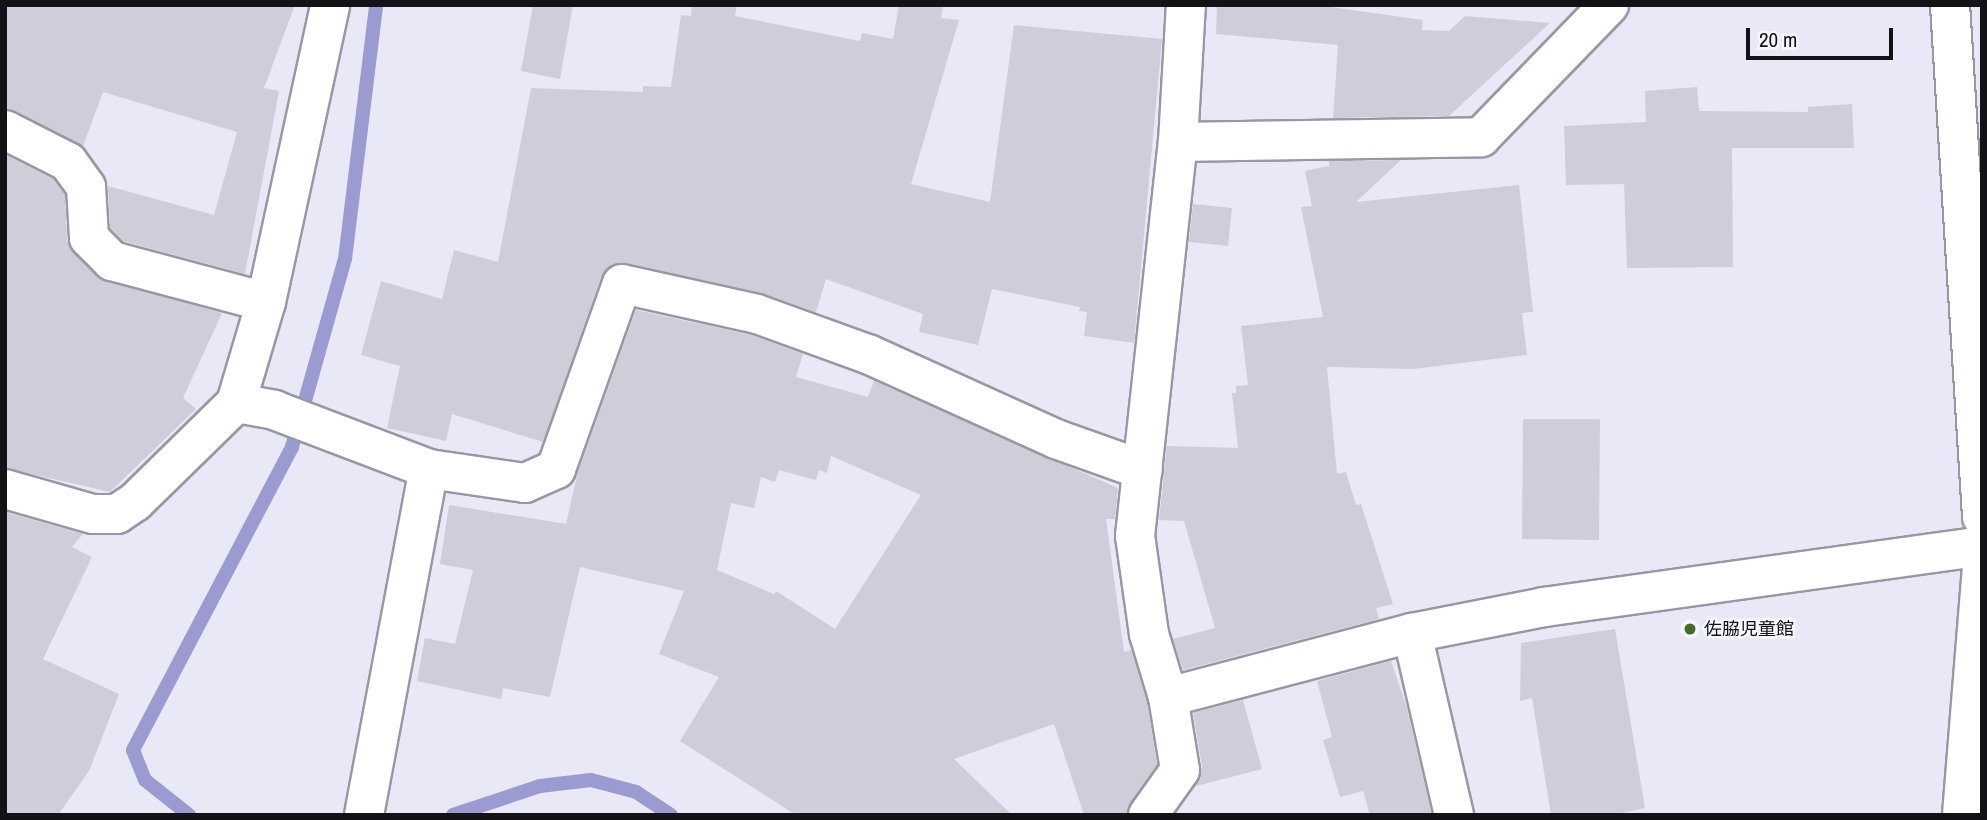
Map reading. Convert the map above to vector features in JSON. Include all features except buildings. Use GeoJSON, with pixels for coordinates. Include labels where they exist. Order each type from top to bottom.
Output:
{"type":"FeatureCollection","features":[{"type":"Feature","properties":{"kind":"street"},"geometry":{"type":"LineString","coordinates":[[5,489],[93,514],[117,513],[135,502],[236,403],[266,302],[330,5]]}},
{"type":"Feature","properties":{"kind":"street"},"geometry":{"type":"LineString","coordinates":[[1148,815],[1180,770],[1168,697],[1149,634],[1135,536],[1178,142],[1186,5]]}},
{"type":"Feature","properties":{"kind":"street"},"geometry":{"type":"LineString","coordinates":[[1178,142],[1481,137],[1609,5]]}},
{"type":"Feature","properties":{"kind":"street"},"geometry":{"type":"LineString","coordinates":[[1950,5],[1982,517]]}},
{"type":"Feature","properties":{"kind":"street"},"geometry":{"type":"LineString","coordinates":[[5,130],[68,162],[86,187],[89,238],[111,261],[266,302]]}},
{"type":"Feature","properties":{"kind":"street"},"geometry":{"type":"LineString","coordinates":[[236,403],[274,410],[429,469],[525,483],[556,469],[622,284],[757,314],[870,355],[1056,439],[1143,470]]}},
{"type":"Feature","properties":{"kind":"street"},"geometry":{"type":"LineString","coordinates":[[364,815],[429,469]]}},
{"type":"Feature","properties":{"kind":"street"},"geometry":{"type":"LineString","coordinates":[[1168,697],[1412,633],[1544,607],[1982,546]]}},
{"type":"Feature","properties":{"kind":"street"},"geometry":{"type":"LineString","coordinates":[[1962,815],[1982,569]]}},
{"type":"Feature","properties":{"kind":"street"},"geometry":{"type":"LineString","coordinates":[[1412,633],[1454,815]]}},
{"type":"Feature","properties":{"kind":"waterway"},"geometry":{"type":"LineString","coordinates":[[189,815],[145,780],[133,750],[292,447],[345,259],[376,5]]}},
{"type":"Feature","properties":{"kind":"waterway"},"geometry":{"type":"LineString","coordinates":[[453,815],[540,786],[591,780],[636,792],[671,815]]}},
{"type":"Feature","properties":{"kind":"place","name":"佐脇児童館"},"geometry":{"type":"Point","coordinates":[1690,629]}}]}
